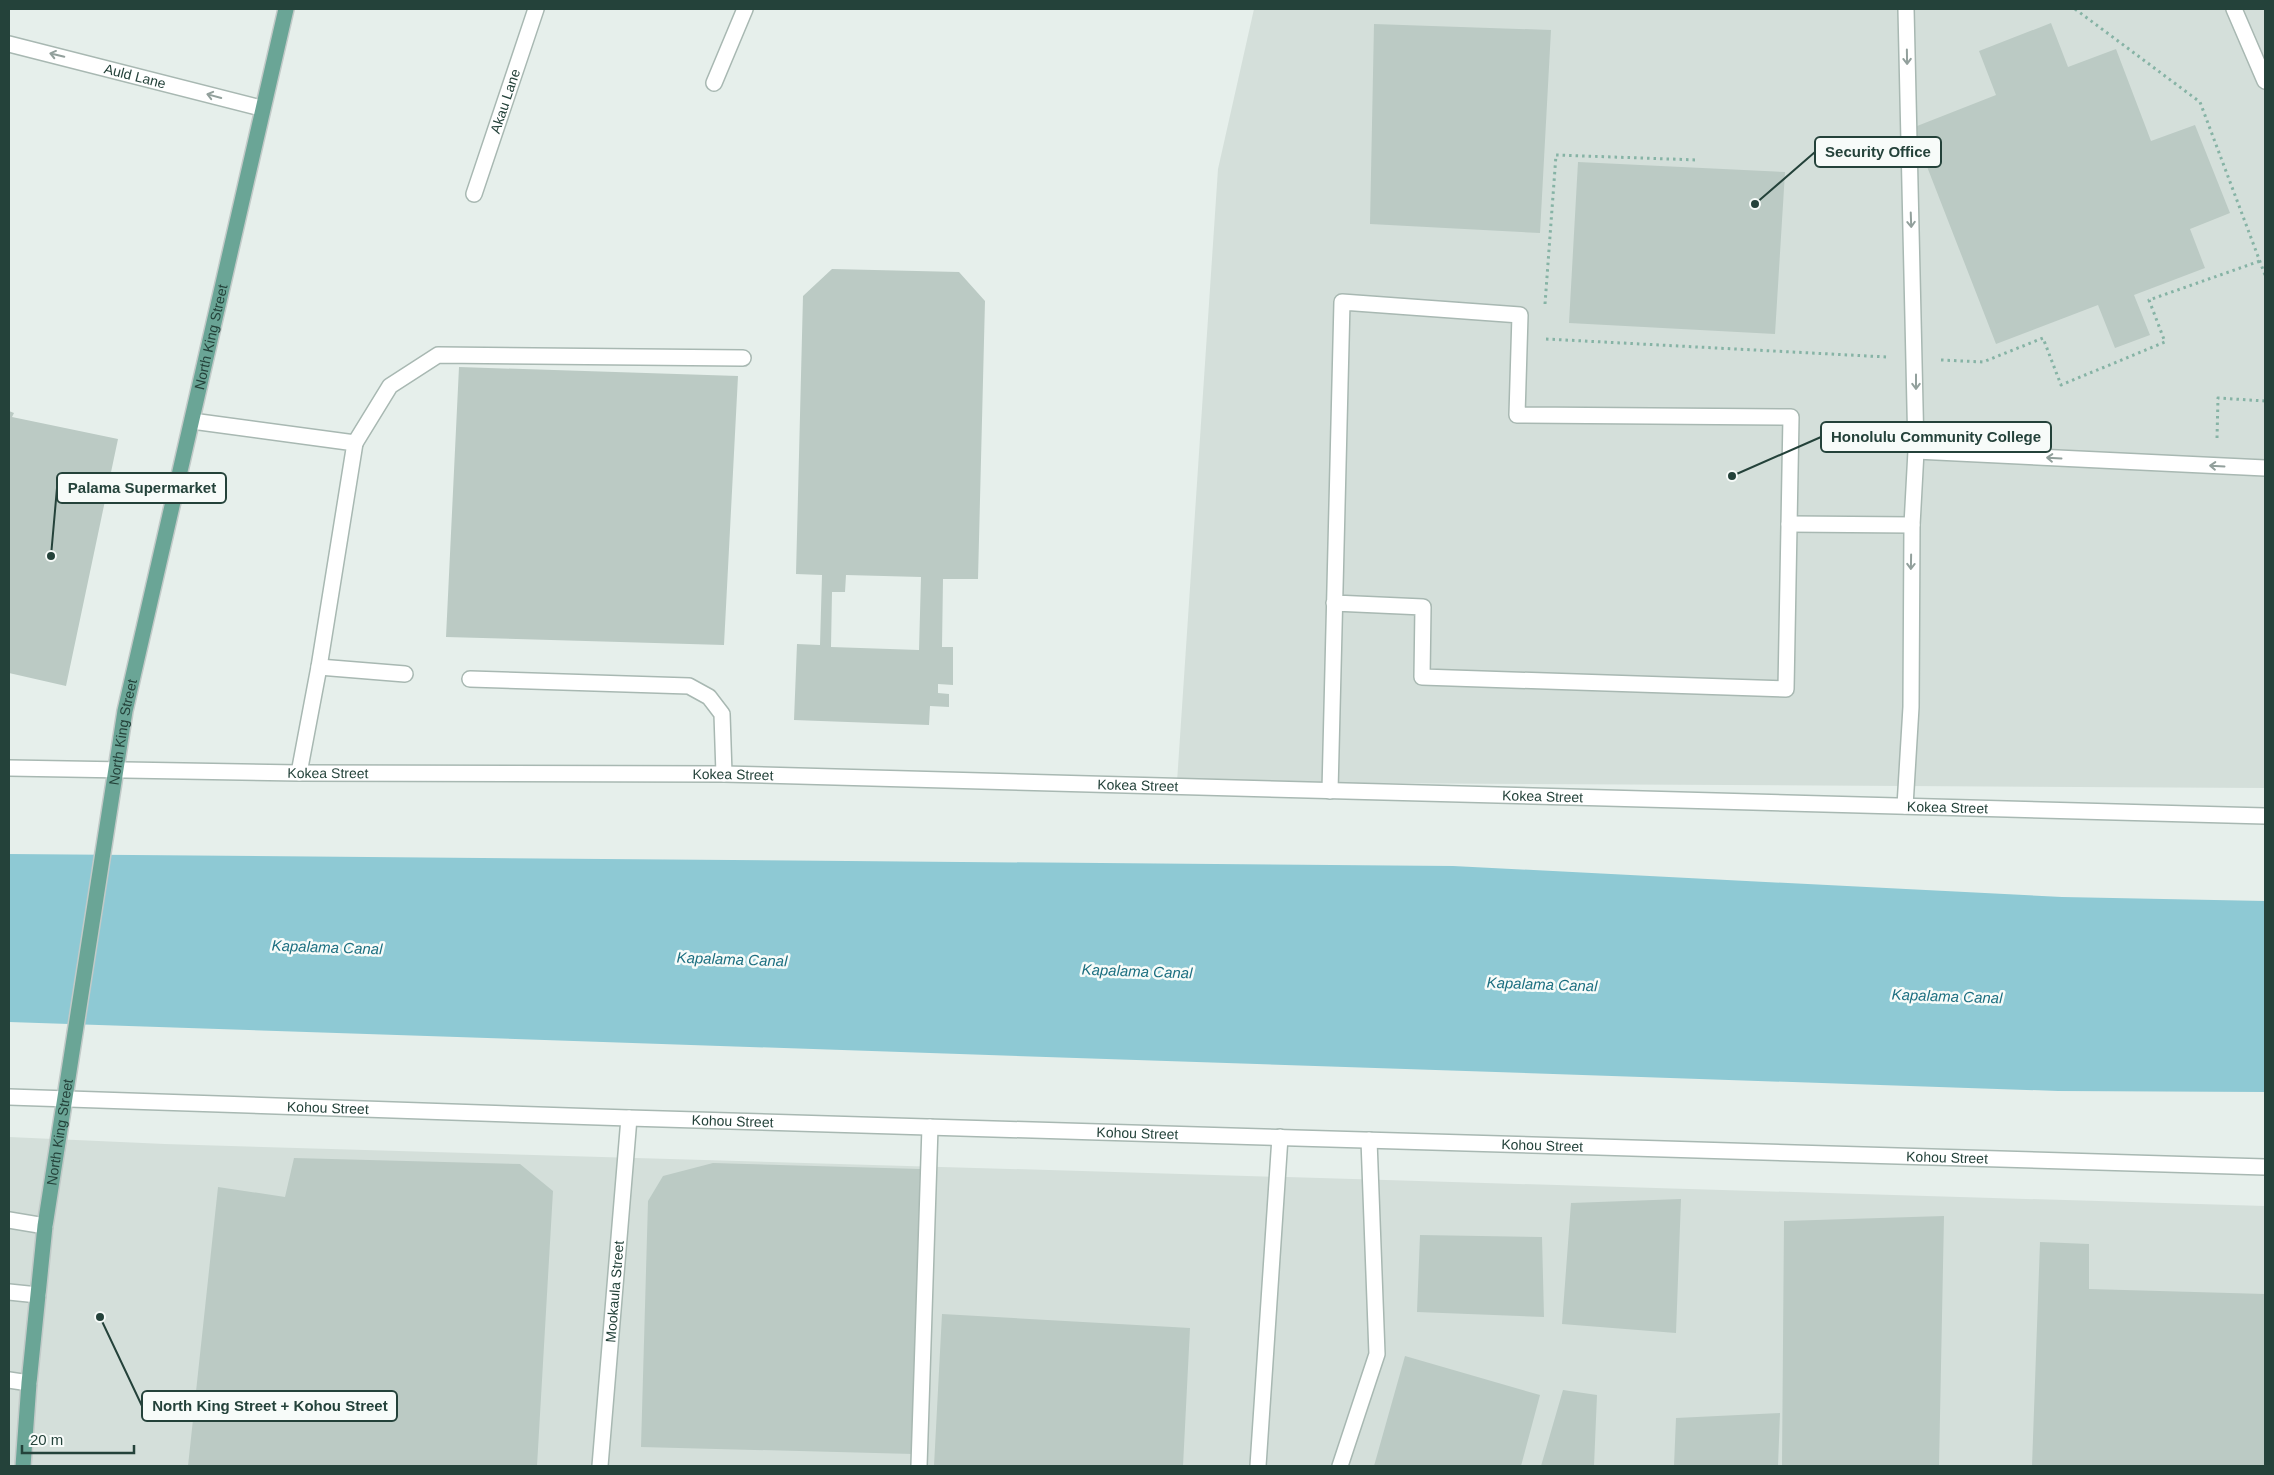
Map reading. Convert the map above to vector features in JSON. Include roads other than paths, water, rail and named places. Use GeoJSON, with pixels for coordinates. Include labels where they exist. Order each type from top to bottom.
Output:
{"type":"FeatureCollection","features":[{"type":"Feature","properties":{"kind":"main road","name":"North King Street"},"geometry":{"type":"LineString","coordinates":[[23,1466],[28,1383],[45,1226],[125,711],[192,421],[261,108],[286,9]]}},
{"type":"Feature","properties":{"kind":"street","name":"Akau Lane"},"geometry":{"type":"LineString","coordinates":[[474,194],[536,9]]}},
{"type":"Feature","properties":{"kind":"street"},"geometry":{"type":"LineString","coordinates":[[714,83],[746,9]]}},
{"type":"Feature","properties":{"kind":"street"},"geometry":{"type":"LineString","coordinates":[[1905,806],[1911,707],[1912,525],[1916,451],[1916,359],[1906,9]]}},
{"type":"Feature","properties":{"kind":"street"},"geometry":{"type":"LineString","coordinates":[[2234,9],[2265,81]]}},
{"type":"Feature","properties":{"kind":"street","name":"Auld Lane"},"geometry":{"type":"LineString","coordinates":[[9,44],[261,108]]}},
{"type":"Feature","properties":{"kind":"street"},"geometry":{"type":"LineString","coordinates":[[1330,791],[1334,603],[1342,302],[1520,315],[1517,415],[1791,417],[1786,689],[1422,677],[1423,607],[1334,603]]}},
{"type":"Feature","properties":{"kind":"street"},"geometry":{"type":"LineString","coordinates":[[299,773],[319,667],[355,443],[390,386],[438,355],[743,358]]}},
{"type":"Feature","properties":{"kind":"street"},"geometry":{"type":"LineString","coordinates":[[192,421],[355,443]]}},
{"type":"Feature","properties":{"kind":"street"},"geometry":{"type":"LineString","coordinates":[[1916,451],[2265,468]]}},
{"type":"Feature","properties":{"kind":"street"},"geometry":{"type":"LineString","coordinates":[[1789,524],[1912,525]]}},
{"type":"Feature","properties":{"kind":"street"},"geometry":{"type":"LineString","coordinates":[[319,667],[405,674]]}},
{"type":"Feature","properties":{"kind":"street"},"geometry":{"type":"LineString","coordinates":[[470,678],[688,686],[709,697],[722,714],[724,774]]}},
{"type":"Feature","properties":{"kind":"street","name":"Kokea Street"},"geometry":{"type":"LineString","coordinates":[[9,768],[299,773],[724,774],[2265,816]]}},
{"type":"Feature","properties":{"kind":"street","name":"Kohou Street"},"geometry":{"type":"LineString","coordinates":[[9,1097],[629,1118],[2265,1166]]}},
{"type":"Feature","properties":{"kind":"street","name":"Mookaula Street"},"geometry":{"type":"LineString","coordinates":[[600,1466],[629,1118]]}},
{"type":"Feature","properties":{"kind":"street"},"geometry":{"type":"LineString","coordinates":[[919,1466],[930,1127]]}},
{"type":"Feature","properties":{"kind":"street"},"geometry":{"type":"LineString","coordinates":[[1258,1466],[1280,1137]]}},
{"type":"Feature","properties":{"kind":"street"},"geometry":{"type":"LineString","coordinates":[[1340,1466],[1377,1354],[1369,1140]]}},
{"type":"Feature","properties":{"kind":"street"},"geometry":{"type":"LineString","coordinates":[[9,1220],[45,1226]]}},
{"type":"Feature","properties":{"kind":"street"},"geometry":{"type":"LineString","coordinates":[[9,1292],[38,1295]]}},
{"type":"Feature","properties":{"kind":"street"},"geometry":{"type":"LineString","coordinates":[[9,1380],[28,1383]]}},
{"type":"Feature","properties":{"kind":"water","name":"Kapalama Canal"},"geometry":{"type":"Polygon","coordinates":[[[9,854],[1453,866],[2062,897],[2265,901],[2265,1092],[2058,1091],[9,1022],[9,854]]]}},
{"type":"Feature","properties":{"kind":"place","name":"Security Office"},"geometry":{"type":"Point","coordinates":[1755,204]}},
{"type":"Feature","properties":{"kind":"place","name":"Honolulu Community College"},"geometry":{"type":"Point","coordinates":[1732,476]}},
{"type":"Feature","properties":{"kind":"place","name":"Palama Supermarket"},"geometry":{"type":"Point","coordinates":[51,556]}},
{"type":"Feature","properties":{"kind":"place","name":"North King Street + Kohou Street"},"geometry":{"type":"Point","coordinates":[100,1317]}}]}
